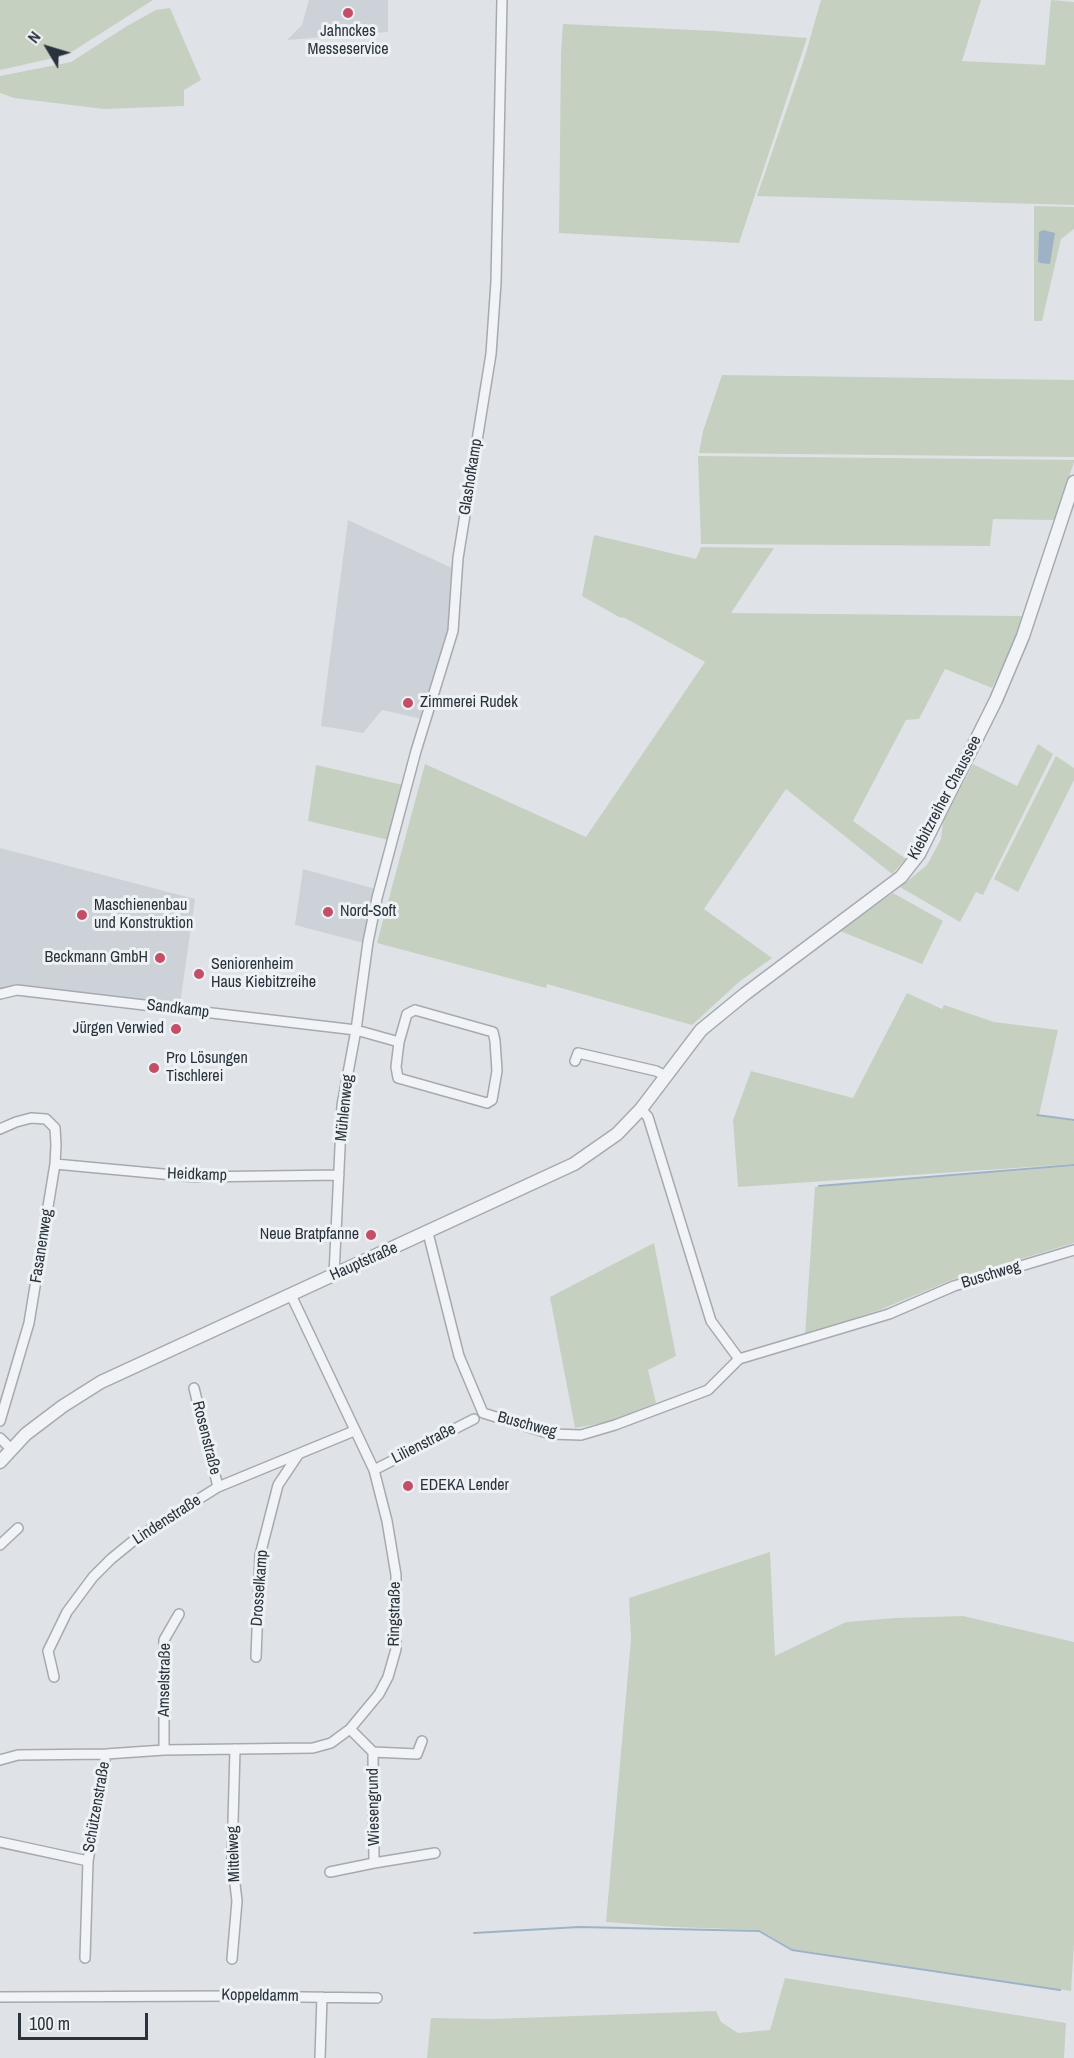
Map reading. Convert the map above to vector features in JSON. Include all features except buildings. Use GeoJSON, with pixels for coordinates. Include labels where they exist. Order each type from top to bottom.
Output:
{"type":"FeatureCollection","features":[{"type":"Feature","properties":{"kind":"street","name":"Glashofkamp"},"geometry":{"type":"LineString","coordinates":[[368,942],[377,898],[416,752],[453,631],[458,558],[491,354],[496,282],[502,0]]}},
{"type":"Feature","properties":{"kind":"street","name":"Kiebitzreiher Chaussee"},"geometry":{"type":"LineString","coordinates":[[701,1030],[745,994],[889,888],[919,854],[993,705],[1023,636],[1074,482]]}},
{"type":"Feature","properties":{"kind":"street","name":"Mühlenweg"},"geometry":{"type":"LineString","coordinates":[[334,1275],[342,1105],[356,1030],[368,942]]}},
{"type":"Feature","properties":{"kind":"street","name":"Sandkamp"},"geometry":{"type":"LineString","coordinates":[[0,994],[16,990],[356,1030],[399,1042]]}},
{"type":"Feature","properties":{"kind":"street"},"geometry":{"type":"LineString","coordinates":[[415,1010],[493,1032],[497,1071],[492,1100],[487,1103],[398,1078],[396,1067],[399,1042],[407,1014],[415,1010]]}},
{"type":"Feature","properties":{"kind":"street","name":"Hauptstraße"},"geometry":{"type":"LineString","coordinates":[[0,1462],[26,1434],[63,1406],[101,1382],[574,1164],[617,1134],[641,1109],[701,1030]]}},
{"type":"Feature","properties":{"kind":"street"},"geometry":{"type":"LineString","coordinates":[[575,1060],[578,1053],[657,1071],[666,1076]]}},
{"type":"Feature","properties":{"kind":"street"},"geometry":{"type":"LineString","coordinates":[[641,1109],[648,1117],[711,1321],[739,1359]]}},
{"type":"Feature","properties":{"kind":"street","name":"Fasanenweg"},"geometry":{"type":"LineString","coordinates":[[0,1130],[31,1118],[46,1119],[56,1128],[55,1164],[29,1323],[0,1420]]}},
{"type":"Feature","properties":{"kind":"street","name":"Heidkamp"},"geometry":{"type":"LineString","coordinates":[[55,1164],[195,1177],[339,1175]]}},
{"type":"Feature","properties":{"kind":"street","name":"Buschweg"},"geometry":{"type":"LineString","coordinates":[[428,1233],[459,1356],[483,1413],[551,1434],[581,1435],[615,1425],[708,1390],[739,1359],[889,1314],[954,1286],[1074,1250]]}},
{"type":"Feature","properties":{"kind":"street","name":"Ringstraße"},"geometry":{"type":"LineString","coordinates":[[0,1760],[18,1755],[313,1748],[331,1743],[350,1729],[379,1694],[388,1677],[396,1649],[396,1575],[387,1521],[374,1470],[291,1295]]}},
{"type":"Feature","properties":{"kind":"street","name":"Rosenstraße"},"geometry":{"type":"LineString","coordinates":[[194,1388],[218,1487]]}},
{"type":"Feature","properties":{"kind":"street","name":"Lilienstraße"},"geometry":{"type":"LineString","coordinates":[[374,1470],[474,1419]]}},
{"type":"Feature","properties":{"kind":"street","name":"Lindenstraße"},"geometry":{"type":"LineString","coordinates":[[54,1677],[48,1651],[67,1612],[93,1576],[111,1559],[138,1538],[218,1487],[354,1431]]}},
{"type":"Feature","properties":{"kind":"street"},"geometry":{"type":"LineString","coordinates":[[0,1438],[12,1450]]}},
{"type":"Feature","properties":{"kind":"street","name":"Drosselkamp"},"geometry":{"type":"LineString","coordinates":[[256,1657],[260,1555],[278,1485],[298,1455]]}},
{"type":"Feature","properties":{"kind":"street"},"geometry":{"type":"LineString","coordinates":[[0,1545],[18,1528]]}},
{"type":"Feature","properties":{"kind":"street","name":"Amselstraße"},"geometry":{"type":"LineString","coordinates":[[164,1750],[164,1640],[178,1614]]}},
{"type":"Feature","properties":{"kind":"street","name":"Wiesengrund"},"geometry":{"type":"LineString","coordinates":[[350,1729],[373,1752],[417,1754],[422,1741]]}},
{"type":"Feature","properties":{"kind":"street","name":"Mittelweg"},"geometry":{"type":"LineString","coordinates":[[232,1959],[237,1901],[232,1859],[235,1749]]}},
{"type":"Feature","properties":{"kind":"street","name":"Wiesengrund"},"geometry":{"type":"LineString","coordinates":[[373,1752],[374,1863]]}},
{"type":"Feature","properties":{"kind":"street","name":"Schützenstraße"},"geometry":{"type":"LineString","coordinates":[[85,1958],[87,1861],[106,1754]]}},
{"type":"Feature","properties":{"kind":"street","name":"Schützenstraße"},"geometry":{"type":"LineString","coordinates":[[0,1842],[87,1861]]}},
{"type":"Feature","properties":{"kind":"street","name":"Wiesengrund"},"geometry":{"type":"LineString","coordinates":[[330,1872],[435,1853]]}},
{"type":"Feature","properties":{"kind":"street","name":"Koppeldamm"},"geometry":{"type":"LineString","coordinates":[[0,1997],[377,1998]]}},
{"type":"Feature","properties":{"kind":"street"},"geometry":{"type":"LineString","coordinates":[[320,2058],[322,1997]]}},
{"type":"Feature","properties":{"kind":"shaded area"},"geometry":{"type":"Polygon","coordinates":[[[309,0],[388,0],[388,32],[287,40],[302,25],[309,0]]]}},
{"type":"Feature","properties":{"kind":"shaded area"},"geometry":{"type":"Polygon","coordinates":[[[348,520],[452,568],[448,630],[422,719],[382,710],[363,733],[321,726],[348,520]]]}},
{"type":"Feature","properties":{"kind":"shaded area"},"geometry":{"type":"Polygon","coordinates":[[[0,848],[195,899],[179,1011],[19,994],[0,998],[0,848]]]}},
{"type":"Feature","properties":{"kind":"shaded area"},"geometry":{"type":"Polygon","coordinates":[[[303,869],[376,889],[364,943],[295,925],[303,869]]]}},
{"type":"Feature","properties":{"kind":"green space"},"geometry":{"type":"Polygon","coordinates":[[[0,0],[153,0],[67,55],[0,70],[0,0]]]}},
{"type":"Feature","properties":{"kind":"green space"},"geometry":{"type":"Polygon","coordinates":[[[821,0],[981,0],[962,61],[1045,65],[1051,0],[1074,2],[1074,205],[757,196],[805,56],[821,0]]]}},
{"type":"Feature","properties":{"kind":"green space"},"geometry":{"type":"Polygon","coordinates":[[[170,8],[201,80],[184,90],[184,106],[104,109],[14,98],[0,93],[0,76],[71,62],[156,10],[170,8]]]}},
{"type":"Feature","properties":{"kind":"green space"},"geometry":{"type":"Polygon","coordinates":[[[563,24],[807,38],[739,243],[559,233],[563,24]]]}},
{"type":"Feature","properties":{"kind":"green space"},"geometry":{"type":"Polygon","coordinates":[[[1034,206],[1074,207],[1074,229],[1061,239],[1042,321],[1034,321],[1034,206]]]}},
{"type":"Feature","properties":{"kind":"green space"},"geometry":{"type":"Polygon","coordinates":[[[722,375],[1074,380],[1074,457],[699,453],[703,431],[722,375]]]}},
{"type":"Feature","properties":{"kind":"green space"},"geometry":{"type":"Polygon","coordinates":[[[698,456],[1074,460],[1074,462],[1055,520],[993,519],[990,546],[701,544],[698,456]]]}},
{"type":"Feature","properties":{"kind":"green space"},"geometry":{"type":"Polygon","coordinates":[[[594,535],[696,559],[701,547],[774,548],[731,613],[1023,616],[1018,635],[992,688],[945,669],[919,719],[906,720],[853,821],[906,859],[892,874],[786,789],[704,909],[772,958],[739,982],[692,1025],[547,984],[546,988],[377,943],[425,764],[586,837],[705,662],[582,596],[594,535]]]}},
{"type":"Feature","properties":{"kind":"green space"},"geometry":{"type":"Polygon","coordinates":[[[1038,744],[1053,754],[983,895],[976,892],[960,922],[900,887],[927,865],[941,839],[943,822],[973,764],[1017,786],[1038,744]]]}},
{"type":"Feature","properties":{"kind":"green space"},"geometry":{"type":"Polygon","coordinates":[[[1056,756],[1074,768],[1074,780],[1018,892],[994,879],[1056,756]]]}},
{"type":"Feature","properties":{"kind":"green space"},"geometry":{"type":"Polygon","coordinates":[[[316,765],[403,785],[389,840],[308,821],[316,765]]]}},
{"type":"Feature","properties":{"kind":"green space"},"geometry":{"type":"Polygon","coordinates":[[[893,893],[943,921],[922,964],[840,931],[893,893]]]}},
{"type":"Feature","properties":{"kind":"green space"},"geometry":{"type":"Polygon","coordinates":[[[907,993],[942,1009],[944,1005],[994,1022],[1058,1030],[1039,1115],[1035,1115],[1074,1121],[1074,1164],[738,1187],[733,1120],[751,1071],[853,1098],[907,993]]]}},
{"type":"Feature","properties":{"kind":"green space"},"geometry":{"type":"Polygon","coordinates":[[[1074,1166],[1074,1243],[954,1279],[882,1309],[805,1335],[815,1187],[1074,1166]]]}},
{"type":"Feature","properties":{"kind":"green space"},"geometry":{"type":"Polygon","coordinates":[[[654,1243],[676,1356],[648,1370],[656,1403],[613,1421],[575,1428],[550,1297],[654,1243]]]}},
{"type":"Feature","properties":{"kind":"green space"},"geometry":{"type":"Polygon","coordinates":[[[770,1552],[775,1656],[846,1622],[895,1618],[963,1616],[1074,1642],[1074,1944],[1071,1991],[792,1949],[759,1930],[606,1922],[631,1639],[629,1598],[770,1552]]]}},
{"type":"Feature","properties":{"kind":"green space"},"geometry":{"type":"Polygon","coordinates":[[[785,1978],[1066,2023],[1064,2058],[427,2058],[431,2018],[491,2019],[716,2011],[721,2022],[738,2033],[770,2030],[785,1978]]]}},
{"type":"Feature","properties":{"kind":"water"},"geometry":{"type":"Polygon","coordinates":[[[1043,230],[1055,233],[1050,264],[1038,261],[1039,232],[1043,230]]]}},
{"type":"Feature","properties":{"kind":"waterway"},"geometry":{"type":"LineString","coordinates":[[1037,1115],[1074,1120]]}},
{"type":"Feature","properties":{"kind":"waterway"},"geometry":{"type":"LineString","coordinates":[[819,1186],[1074,1165]]}},
{"type":"Feature","properties":{"kind":"waterway"},"geometry":{"type":"LineString","coordinates":[[474,1933],[579,1927],[759,1931],[792,1950],[1060,1990]]}},
{"type":"Feature","properties":{"kind":"place","name":"Jahnckes Messeservice"},"geometry":{"type":"Point","coordinates":[348,13]}},
{"type":"Feature","properties":{"kind":"place","name":"Zimmerei Rudek"},"geometry":{"type":"Point","coordinates":[408,703]}},
{"type":"Feature","properties":{"kind":"place","name":"Nord-Soft"},"geometry":{"type":"Point","coordinates":[328,912]}},
{"type":"Feature","properties":{"kind":"place","name":"Maschienenbau und Konstruktion"},"geometry":{"type":"Point","coordinates":[82,915]}},
{"type":"Feature","properties":{"kind":"place","name":"Beckmann GmbH"},"geometry":{"type":"Point","coordinates":[160,958]}},
{"type":"Feature","properties":{"kind":"place","name":"Seniorenheim Haus Kiebitzreihe"},"geometry":{"type":"Point","coordinates":[199,974]}},
{"type":"Feature","properties":{"kind":"place","name":"Jürgen Verwied"},"geometry":{"type":"Point","coordinates":[176,1029]}},
{"type":"Feature","properties":{"kind":"place","name":"Pro Lösungen Tischlerei"},"geometry":{"type":"Point","coordinates":[154,1068]}},
{"type":"Feature","properties":{"kind":"place","name":"Neue Bratpfanne"},"geometry":{"type":"Point","coordinates":[371,1235]}},
{"type":"Feature","properties":{"kind":"place","name":"EDEKA Lender"},"geometry":{"type":"Point","coordinates":[408,1486]}}]}
